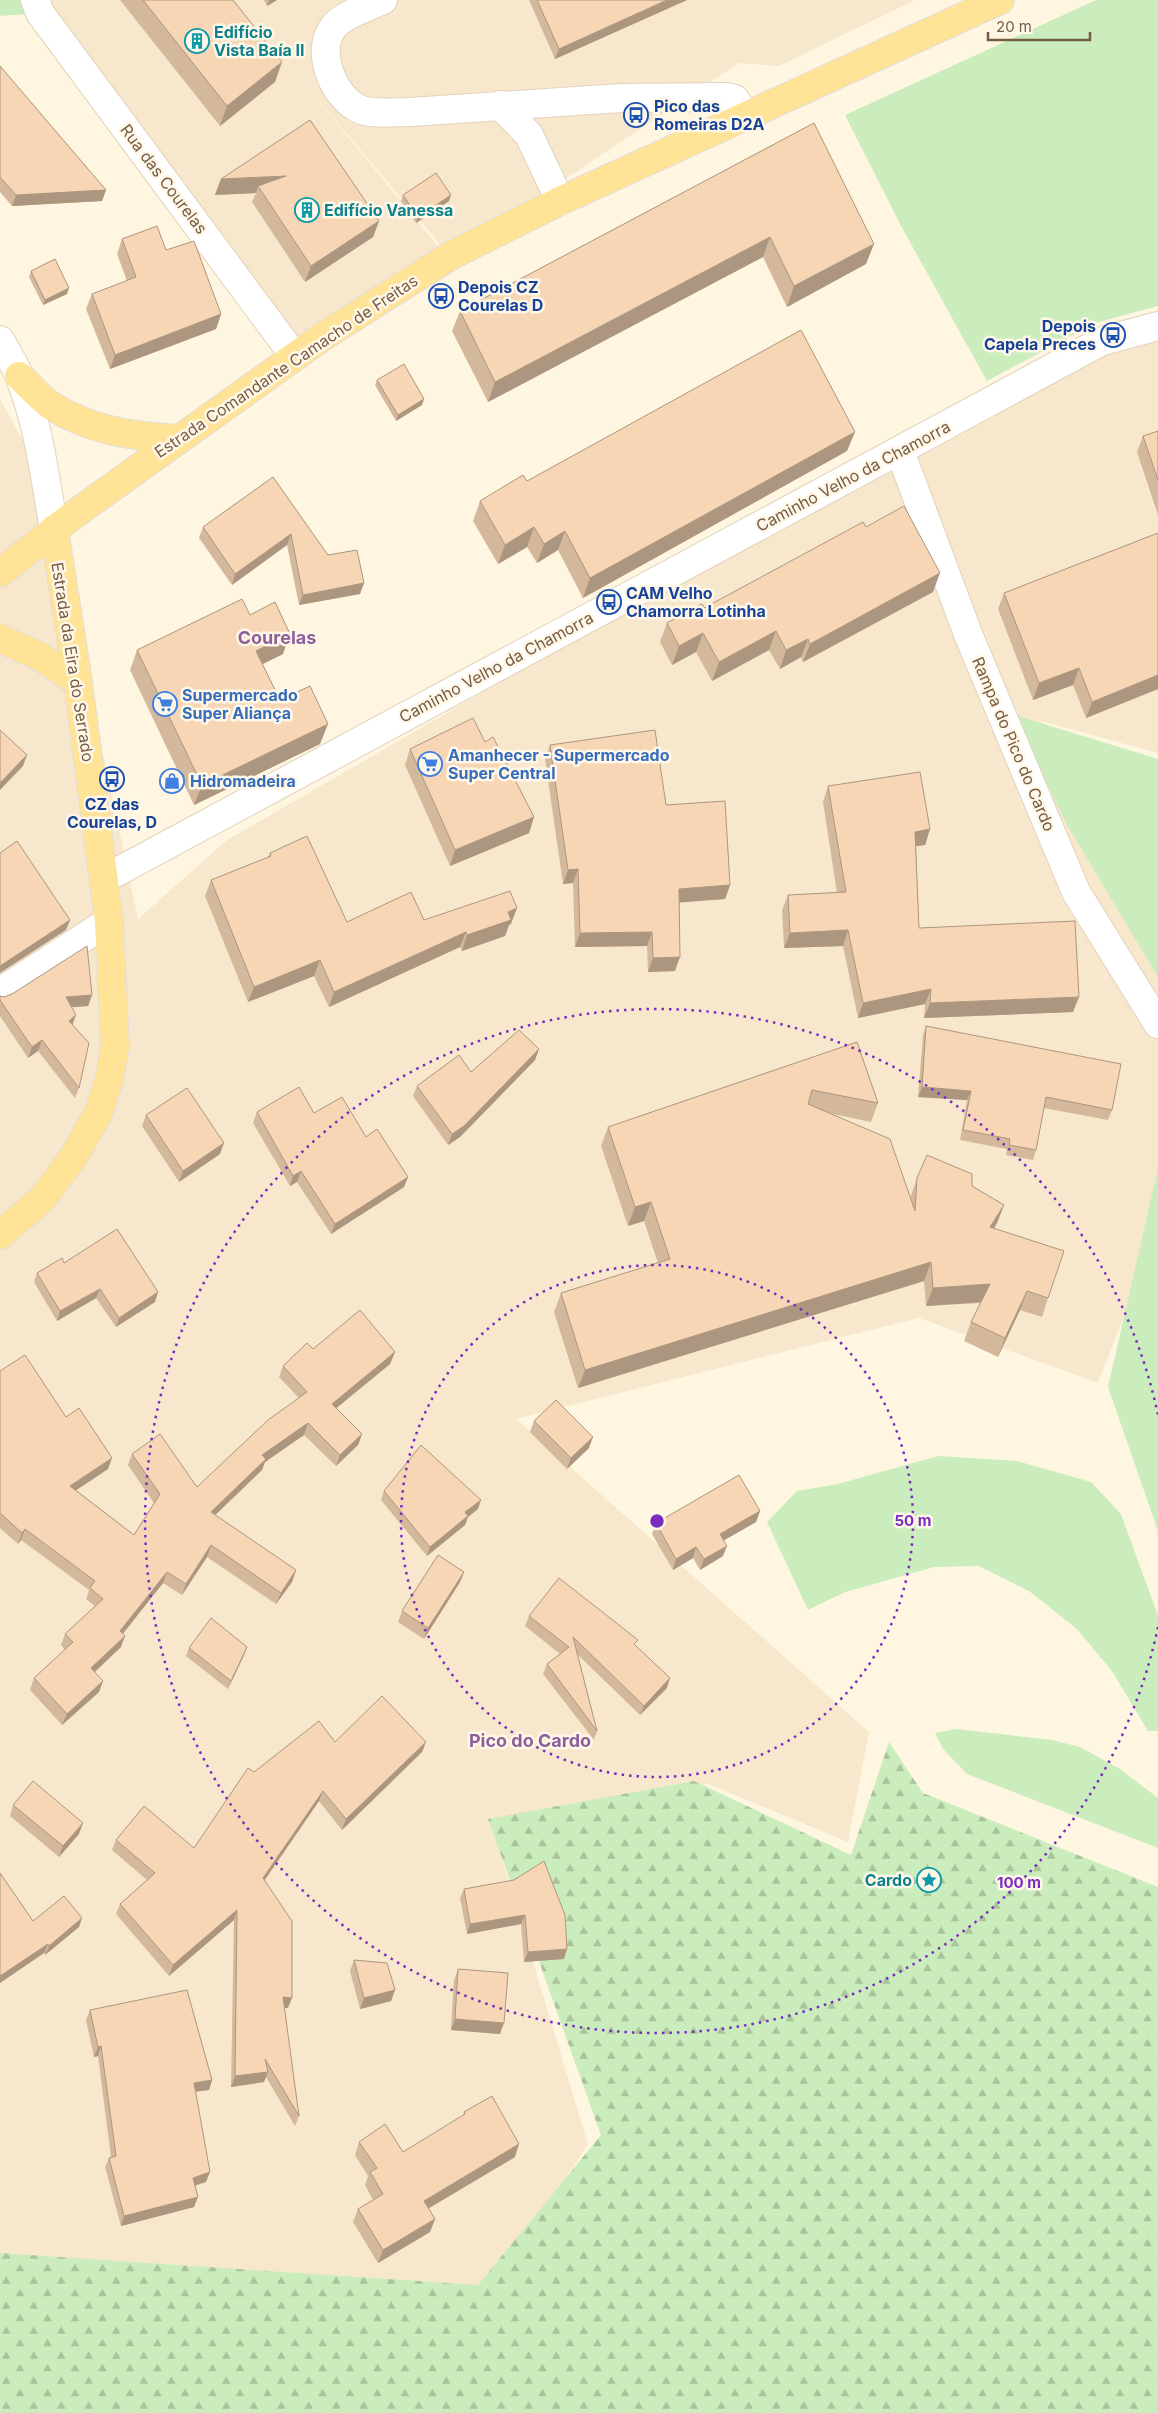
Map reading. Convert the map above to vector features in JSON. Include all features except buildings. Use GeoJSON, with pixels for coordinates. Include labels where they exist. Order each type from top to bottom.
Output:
{"type":"FeatureCollection","features":[{"type":"Feature","properties":{"kind":"main road","name":"Estrada Comandante Camacho de Freitas"},"geometry":{"type":"LineString","coordinates":[[0,573],[54,529],[295,357],[398,287],[450,256],[560,201],[890,52],[1000,0]]}},
{"type":"Feature","properties":{"kind":"main road"},"geometry":{"type":"LineString","coordinates":[[20,376],[49,404],[90,426],[140,436],[179,439]]}},
{"type":"Feature","properties":{"kind":"main road","name":"Estrada da Eira do Serrado"},"geometry":{"type":"LineString","coordinates":[[0,1235],[42,1199],[72,1159],[98,1114],[109,1080],[115,1047],[109,921],[78,682],[54,529]]}},
{"type":"Feature","properties":{"kind":"main road"},"geometry":{"type":"LineString","coordinates":[[0,638],[41,657],[78,682]]}},
{"type":"Feature","properties":{"kind":"street","name":"Rua das Courelas"},"geometry":{"type":"LineString","coordinates":[[35,0],[40,13],[295,357]]}},
{"type":"Feature","properties":{"kind":"street"},"geometry":{"type":"LineString","coordinates":[[382,0],[337,22],[331,29],[325,50],[331,77],[340,93],[358,108],[382,112],[621,98],[727,97],[734,99],[745,116]]}},
{"type":"Feature","properties":{"kind":"street"},"geometry":{"type":"LineString","coordinates":[[500,105],[530,135],[560,201]]}},
{"type":"Feature","properties":{"kind":"street","name":"Caminho Velho da Chamorra"},"geometry":{"type":"LineString","coordinates":[[104,879],[1102,341],[1158,326]]}},
{"type":"Feature","properties":{"kind":"street"},"geometry":{"type":"LineString","coordinates":[[0,340],[20,376],[39,446],[54,529]]}},
{"type":"Feature","properties":{"kind":"street","name":"Rampa do Pico do Cardo"},"geometry":{"type":"LineString","coordinates":[[900,451],[968,634],[1076,892],[1158,1024]]}},
{"type":"Feature","properties":{"kind":"street"},"geometry":{"type":"LineString","coordinates":[[0,992],[109,921]]}},
{"type":"Feature","properties":{"kind":"shaded area"},"geometry":{"type":"Polygon","coordinates":[[[39,0],[915,0],[779,66],[739,63],[450,256],[298,76],[446,256],[298,339],[39,0]]]}},
{"type":"Feature","properties":{"kind":"shaded area"},"geometry":{"type":"Polygon","coordinates":[[[1158,313],[1158,753],[1041,721],[1158,968],[1158,1229],[1098,1383],[919,1318],[516,1419],[869,1732],[848,1842],[708,1784],[491,1823],[588,2144],[492,2289],[0,2264],[0,399],[45,481],[138,919],[227,840],[1004,391],[1113,323],[1158,313]]]}},
{"type":"Feature","properties":{"kind":"green space"},"geometry":{"type":"Polygon","coordinates":[[[0,0],[35,0],[40,13],[0,16],[0,0]]]}},
{"type":"Feature","properties":{"kind":"green space"},"geometry":{"type":"Polygon","coordinates":[[[1096,0],[1158,0],[1158,306],[1095,323],[987,381],[900,224],[845,115],[1096,0]]]}},
{"type":"Feature","properties":{"kind":"green space"},"geometry":{"type":"Polygon","coordinates":[[[1014,715],[1158,759],[1158,977],[1067,825],[1014,715]]]}},
{"type":"Feature","properties":{"kind":"green space"},"geometry":{"type":"Polygon","coordinates":[[[1158,1168],[1158,1531],[1108,1387],[1158,1168]]]}},
{"type":"Feature","properties":{"kind":"green space"},"geometry":{"type":"Polygon","coordinates":[[[938,1456],[1017,1461],[1091,1482],[1121,1514],[1158,1616],[1158,1731],[1148,1731],[1112,1671],[1077,1629],[1029,1591],[979,1566],[934,1567],[845,1592],[808,1610],[767,1522],[797,1491],[838,1484],[938,1456]]]}},
{"type":"Feature","properties":{"kind":"green space"},"geometry":{"type":"Polygon","coordinates":[[[956,1729],[1052,1740],[1080,1747],[1120,1769],[1158,1798],[1158,1848],[967,1774],[943,1749],[935,1733],[956,1729]]]}},
{"type":"Feature","properties":{"kind":"green space"},"geometry":{"type":"Polygon","coordinates":[[[889,1742],[923,1793],[1158,1887],[1158,2413],[0,2413],[0,2253],[478,2285],[601,2135],[488,1819],[694,1781],[851,1855],[889,1742]]]}},
{"type":"Feature","properties":{"kind":"place","name":"Edifício Vista Baía II"},"geometry":{"type":"Point","coordinates":[197,41]}},
{"type":"Feature","properties":{"kind":"place","name":"Pico das Romeiras D2A"},"geometry":{"type":"Point","coordinates":[636,115]}},
{"type":"Feature","properties":{"kind":"place","name":"Edifício Vanessa"},"geometry":{"type":"Point","coordinates":[307,210]}},
{"type":"Feature","properties":{"kind":"place","name":"Depois CZ Courelas D"},"geometry":{"type":"Point","coordinates":[441,296]}},
{"type":"Feature","properties":{"kind":"place","name":"Depois Capela Preces"},"geometry":{"type":"Point","coordinates":[1113,335]}},
{"type":"Feature","properties":{"kind":"place","name":"CAM Velho Chamorra Lotinha"},"geometry":{"type":"Point","coordinates":[609,602]}},
{"type":"Feature","properties":{"kind":"place","name":"Supermercado Super Aliança"},"geometry":{"type":"Point","coordinates":[165,704]}},
{"type":"Feature","properties":{"kind":"place","name":"Amanhecer - Supermercado Super Central"},"geometry":{"type":"Point","coordinates":[430,764]}},
{"type":"Feature","properties":{"kind":"place","name":"CZ das Courelas, D"},"geometry":{"type":"Point","coordinates":[112,779]}},
{"type":"Feature","properties":{"kind":"place","name":"Hidromadeira"},"geometry":{"type":"Point","coordinates":[172,781]}},
{"type":"Feature","properties":{"kind":"place","name":"Cardo"},"geometry":{"type":"Point","coordinates":[929,1880]}},
{"type":"Feature","properties":{"kind":"district","name":"Courelas"},"geometry":{"type":"Point","coordinates":[277,637]}},
{"type":"Feature","properties":{"kind":"district","name":"Pico do Cardo"},"geometry":{"type":"Point","coordinates":[530,1740]}}]}
